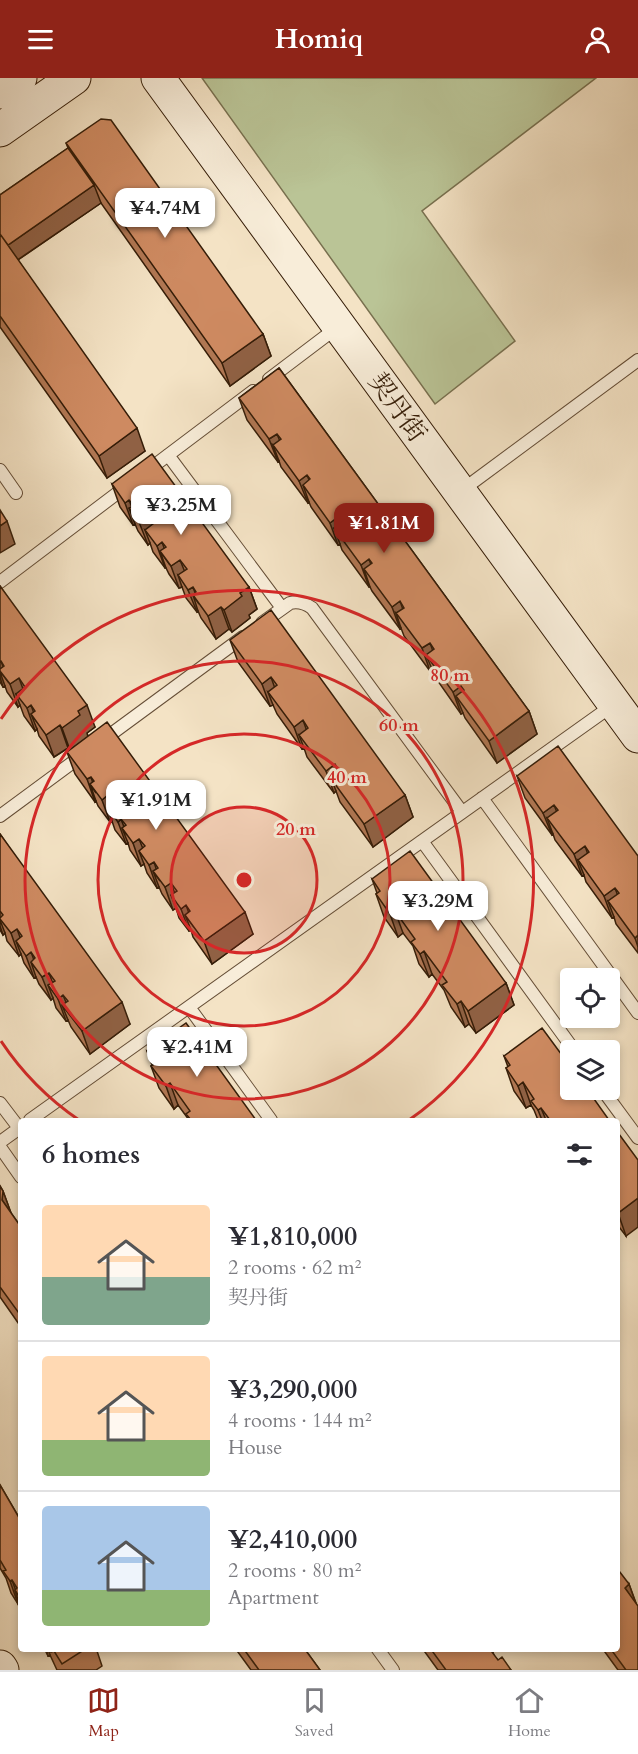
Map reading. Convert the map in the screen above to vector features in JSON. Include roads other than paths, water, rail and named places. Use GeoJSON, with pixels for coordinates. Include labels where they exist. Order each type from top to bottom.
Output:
{"type":"FeatureCollection","features":[{"type":"Feature","properties":{"kind":"main road"},"geometry":{"type":"LineString","coordinates":[[0,92],[20,78]]}},
{"type":"Feature","properties":{"kind":"main road"},"geometry":{"type":"LineString","coordinates":[[0,130],[74,78]]}},
{"type":"Feature","properties":{"kind":"main road","name":"契丹街"},"geometry":{"type":"LineString","coordinates":[[158,78],[638,736]]}},
{"type":"Feature","properties":{"kind":"lane"},"geometry":{"type":"LineString","coordinates":[[0,582],[339,326]]}},
{"type":"Feature","properties":{"kind":"lane"},"geometry":{"type":"LineString","coordinates":[[460,492],[638,360]]}},
{"type":"Feature","properties":{"kind":"lane"},"geometry":{"type":"LineString","coordinates":[[168,455],[282,608]]}},
{"type":"Feature","properties":{"kind":"lane"},"geometry":{"type":"LineString","coordinates":[[0,470],[16,493]]}},
{"type":"Feature","properties":{"kind":"lane"},"geometry":{"type":"LineString","coordinates":[[0,816],[282,608],[295,602],[312,608],[462,812]]}},
{"type":"Feature","properties":{"kind":"lane"},"geometry":{"type":"LineString","coordinates":[[33,1118],[615,704]]}},
{"type":"Feature","properties":{"kind":"lane"},"geometry":{"type":"LineString","coordinates":[[482,798],[638,1013]]}},
{"type":"Feature","properties":{"kind":"lane"},"geometry":{"type":"LineString","coordinates":[[422,841],[567,1040]]}},
{"type":"Feature","properties":{"kind":"lane"},"geometry":{"type":"LineString","coordinates":[[189,1007],[270,1118]]}},
{"type":"Feature","properties":{"kind":"lane"},"geometry":{"type":"LineString","coordinates":[[610,1100],[638,1138]]}},
{"type":"Feature","properties":{"kind":"lane"},"geometry":{"type":"LineString","coordinates":[[0,1103],[18,1126]]}},
{"type":"Feature","properties":{"kind":"lane"},"geometry":{"type":"LineString","coordinates":[[0,1142],[18,1129]]}},
{"type":"Feature","properties":{"kind":"lane"},"geometry":{"type":"LineString","coordinates":[[0,1147],[18,1173]]}},
{"type":"Feature","properties":{"kind":"lane"},"geometry":{"type":"LineString","coordinates":[[380,1652],[393,1670]]}}]}
